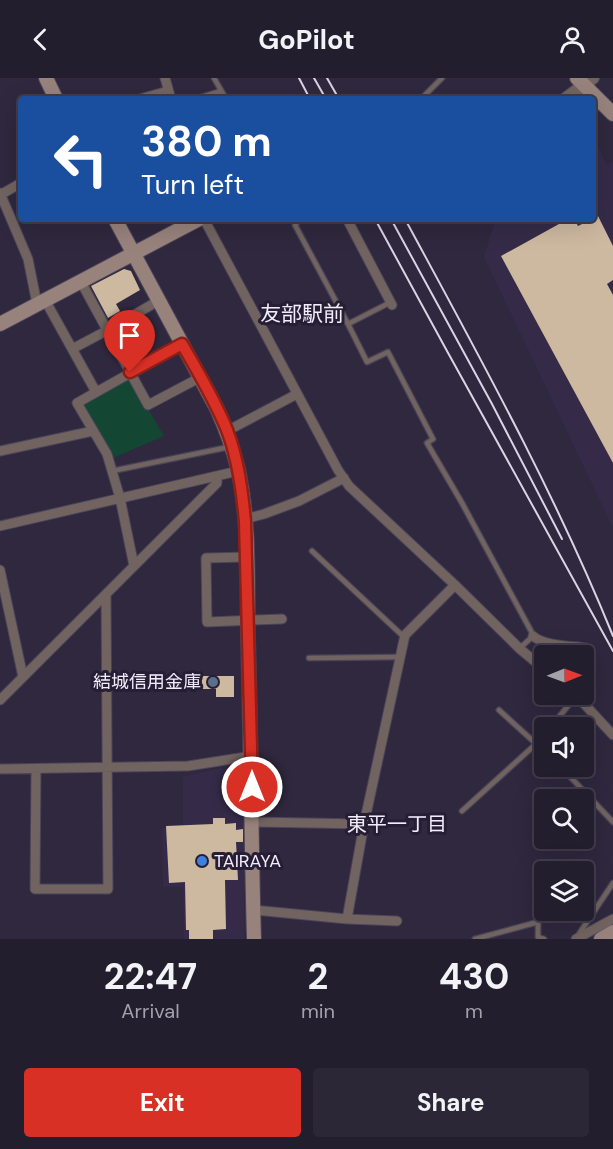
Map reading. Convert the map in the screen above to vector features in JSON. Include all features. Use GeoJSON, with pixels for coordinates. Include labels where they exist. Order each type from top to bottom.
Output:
{"type":"FeatureCollection","features":[{"type":"Feature","properties":{"kind":"main road"},"geometry":{"type":"LineString","coordinates":[[46,78],[55,96]]}},
{"type":"Feature","properties":{"kind":"main road"},"geometry":{"type":"LineString","coordinates":[[585,80],[613,114]]}},
{"type":"Feature","properties":{"kind":"main road"},"geometry":{"type":"LineString","coordinates":[[117,222],[201,377],[227,431],[238,471],[245,519],[252,756],[254,939]]}},
{"type":"Feature","properties":{"kind":"main road"},"geometry":{"type":"LineString","coordinates":[[0,324],[196,222]]}},
{"type":"Feature","properties":{"kind":"main road"},"geometry":{"type":"LineString","coordinates":[[601,939],[613,932]]}},
{"type":"Feature","properties":{"kind":"street"},"geometry":{"type":"LineString","coordinates":[[165,78],[169,95]]}},
{"type":"Feature","properties":{"kind":"street"},"geometry":{"type":"LineString","coordinates":[[568,96],[585,80]]}},
{"type":"Feature","properties":{"kind":"street"},"geometry":{"type":"LineString","coordinates":[[18,185],[0,195],[28,259],[41,302],[72,349],[96,392]]}},
{"type":"Feature","properties":{"kind":"street"},"geometry":{"type":"LineString","coordinates":[[204,222],[338,470],[349,486],[534,661]]}},
{"type":"Feature","properties":{"kind":"street"},"geometry":{"type":"LineString","coordinates":[[348,222],[391,303]]}},
{"type":"Feature","properties":{"kind":"street"},"geometry":{"type":"LineString","coordinates":[[81,282],[148,405],[201,377]]}},
{"type":"Feature","properties":{"kind":"street"},"geometry":{"type":"LineString","coordinates":[[72,349],[158,301]]}},
{"type":"Feature","properties":{"kind":"street"},"geometry":{"type":"LineString","coordinates":[[134,567],[120,498],[107,454],[77,403],[182,344]]}},
{"type":"Feature","properties":{"kind":"street"},"geometry":{"type":"LineString","coordinates":[[227,431],[297,394]]}},
{"type":"Feature","properties":{"kind":"street"},"geometry":{"type":"LineString","coordinates":[[0,451],[93,432]]}},
{"type":"Feature","properties":{"kind":"street"},"geometry":{"type":"LineString","coordinates":[[0,526],[238,471]]}},
{"type":"Feature","properties":{"kind":"street"},"geometry":{"type":"LineString","coordinates":[[0,700],[217,483],[217,476]]}},
{"type":"Feature","properties":{"kind":"street"},"geometry":{"type":"LineString","coordinates":[[245,519],[299,501],[344,478]]}},
{"type":"Feature","properties":{"kind":"street"},"geometry":{"type":"LineString","coordinates":[[246,557],[206,558],[207,622],[282,620]]}},
{"type":"Feature","properties":{"kind":"street"},"geometry":{"type":"LineString","coordinates":[[0,570],[23,677]]}},
{"type":"Feature","properties":{"kind":"street"},"geometry":{"type":"LineString","coordinates":[[347,919],[364,824],[405,635],[455,585]]}},
{"type":"Feature","properties":{"kind":"street"},"geometry":{"type":"LineString","coordinates":[[36,769],[35,890],[108,889],[106,594]]}},
{"type":"Feature","properties":{"kind":"street"},"geometry":{"type":"LineString","coordinates":[[533,636],[544,642],[565,645]]}},
{"type":"Feature","properties":{"kind":"street"},"geometry":{"type":"LineString","coordinates":[[584,705],[613,735]]}},
{"type":"Feature","properties":{"kind":"street"},"geometry":{"type":"LineString","coordinates":[[0,769],[188,766],[252,756]]}},
{"type":"Feature","properties":{"kind":"street"},"geometry":{"type":"LineString","coordinates":[[252,822],[364,824]]}},
{"type":"Feature","properties":{"kind":"street"},"geometry":{"type":"LineString","coordinates":[[253,910],[347,919],[397,921]]}},
{"type":"Feature","properties":{"kind":"street"},"geometry":{"type":"LineString","coordinates":[[576,939],[613,920]]}},
{"type":"Feature","properties":{"kind":"lane"},"geometry":{"type":"LineString","coordinates":[[214,78],[224,96]]}},
{"type":"Feature","properties":{"kind":"lane"},"geometry":{"type":"LineString","coordinates":[[424,96],[442,78]]}},
{"type":"Feature","properties":{"kind":"lane"},"geometry":{"type":"LineString","coordinates":[[205,96],[221,91]]}},
{"type":"Feature","properties":{"kind":"lane"},"geometry":{"type":"LineString","coordinates":[[298,222],[295,225],[367,362],[388,352],[433,439],[427,443],[533,636],[520,649]]}},
{"type":"Feature","properties":{"kind":"lane"},"geometry":{"type":"LineString","coordinates":[[348,324],[391,303]]}},
{"type":"Feature","properties":{"kind":"lane"},"geometry":{"type":"LineString","coordinates":[[112,471],[232,447]]}},
{"type":"Feature","properties":{"kind":"lane"},"geometry":{"type":"LineString","coordinates":[[312,550],[405,638]]}},
{"type":"Feature","properties":{"kind":"lane"},"geometry":{"type":"LineString","coordinates":[[309,658],[400,657]]}},
{"type":"Feature","properties":{"kind":"lane"},"geometry":{"type":"LineString","coordinates":[[558,717],[567,705]]}},
{"type":"Feature","properties":{"kind":"lane"},"geometry":{"type":"LineString","coordinates":[[499,710],[534,740]]}},
{"type":"Feature","properties":{"kind":"lane"},"geometry":{"type":"LineString","coordinates":[[462,811],[534,746]]}},
{"type":"Feature","properties":{"kind":"lane"},"geometry":{"type":"LineString","coordinates":[[570,777],[613,822]]}},
{"type":"Feature","properties":{"kind":"lane"},"geometry":{"type":"LineString","coordinates":[[576,939],[613,883]]}},
{"type":"Feature","properties":{"kind":"lane"},"geometry":{"type":"LineString","coordinates":[[475,939],[538,922],[538,937],[544,939]]}},
{"type":"Feature","properties":{"kind":"shaded area"},"geometry":{"type":"Polygon","coordinates":[[[596,142],[607,165],[613,162],[613,528],[484,257],[495,222],[596,222],[596,142]]]}},
{"type":"Feature","properties":{"kind":"shaded area"},"geometry":{"type":"Polygon","coordinates":[[[244,762],[244,939],[184,939],[183,887],[163,887],[162,828],[183,827],[183,777],[244,762]]]}},
{"type":"Feature","properties":{"kind":"green space"},"geometry":{"type":"Polygon","coordinates":[[[129,377],[164,436],[113,458],[83,404],[129,377]]]}},
{"type":"Feature","properties":{"kind":"building"},"geometry":{"type":"Polygon","coordinates":[[[598,216],[613,246],[613,280],[607,284],[613,295],[613,463],[501,256],[563,222],[576,222],[578,226],[586,222],[596,222],[598,216]]]}},
{"type":"Feature","properties":{"kind":"building"},"geometry":{"type":"Polygon","coordinates":[[[124,269],[131,271],[140,290],[116,304],[120,311],[108,318],[91,286],[124,269]]]}},
{"type":"Feature","properties":{"kind":"building","name":"結城信用金庫"},"geometry":{"type":"Polygon","coordinates":[[[193,676],[234,676],[234,697],[216,697],[216,689],[193,689],[193,676]]]}},
{"type":"Feature","properties":{"kind":"building","name":"TAIRAYA"},"geometry":{"type":"Polygon","coordinates":[[[213,818],[225,818],[225,824],[236,823],[236,830],[243,829],[243,842],[236,842],[238,880],[225,880],[226,929],[213,930],[213,939],[189,939],[189,930],[186,930],[185,882],[169,883],[166,826],[213,824],[213,818]]]}},
{"type":"Feature","properties":{"kind":"railway"},"geometry":{"type":"LineString","coordinates":[[299,78],[308,96]]}},
{"type":"Feature","properties":{"kind":"railway"},"geometry":{"type":"LineString","coordinates":[[314,78],[324,96]]}},
{"type":"Feature","properties":{"kind":"railway"},"geometry":{"type":"LineString","coordinates":[[327,78],[337,96]]}},
{"type":"Feature","properties":{"kind":"railway"},"geometry":{"type":"LineString","coordinates":[[377,222],[613,651]]}},
{"type":"Feature","properties":{"kind":"railway"},"geometry":{"type":"LineString","coordinates":[[393,222],[492,404],[562,539]]}},
{"type":"Feature","properties":{"kind":"railway"},"geometry":{"type":"LineString","coordinates":[[407,222],[541,476],[613,636]]}},
{"type":"Feature","properties":{"kind":"place","name":"結城信用金庫"},"geometry":{"type":"Point","coordinates":[213,682]}},
{"type":"Feature","properties":{"kind":"place","name":"TAIRAYA"},"geometry":{"type":"Point","coordinates":[202,861]}},
{"type":"Feature","properties":{"kind":"district","name":"友部駅前"},"geometry":{"type":"Point","coordinates":[302,314]}},
{"type":"Feature","properties":{"kind":"district","name":"東平一丁目"},"geometry":{"type":"Point","coordinates":[397,824]}},
{"type":"Feature","properties":{"kind":"route"},"geometry":{"type":"LineString","coordinates":[[130,372],[182,344],[217,409],[235,457],[245,521],[252,787]]}}]}
